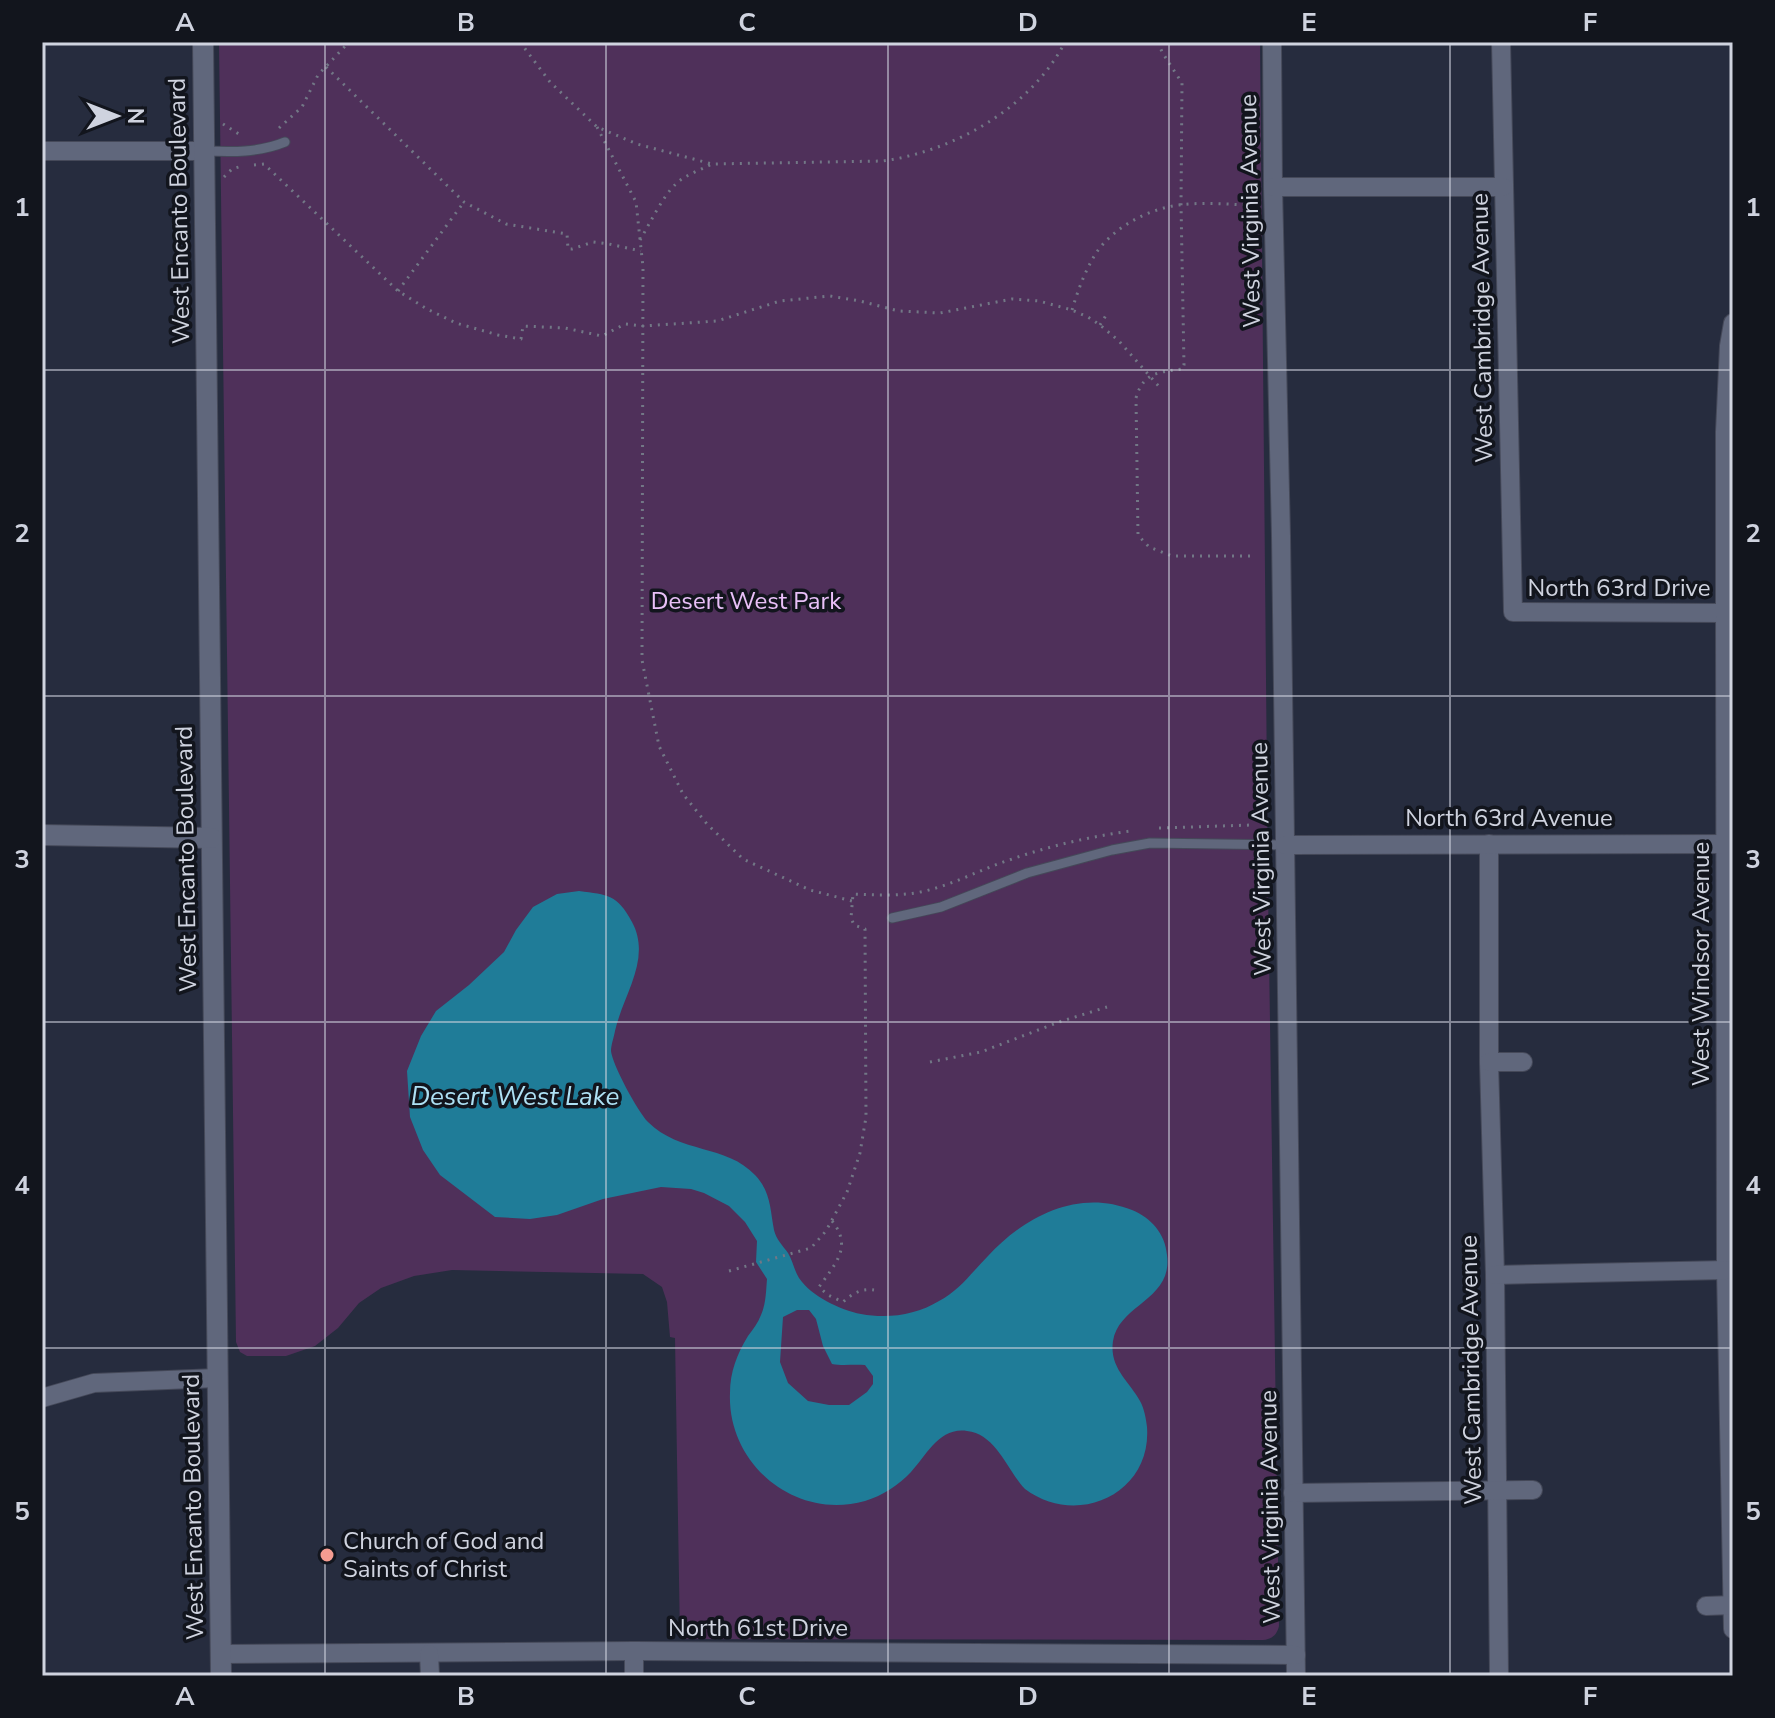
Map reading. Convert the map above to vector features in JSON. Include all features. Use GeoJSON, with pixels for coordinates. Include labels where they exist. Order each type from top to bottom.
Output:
{"type":"FeatureCollection","features":[{"type":"Feature","properties":{"kind":"street","name":"West Encanto Boulevard"},"geometry":{"type":"LineString","coordinates":[[203,42],[221,1676]]}},
{"type":"Feature","properties":{"kind":"street","name":"West Virginia Avenue"},"geometry":{"type":"LineString","coordinates":[[1272,42],[1296,1676]]}},
{"type":"Feature","properties":{"kind":"street","name":"West Cambridge Avenue"},"geometry":{"type":"LineString","coordinates":[[1501,42],[1513,612]]}},
{"type":"Feature","properties":{"kind":"street"},"geometry":{"type":"LineString","coordinates":[[42,151],[204,151]]}},
{"type":"Feature","properties":{"kind":"street"},"geometry":{"type":"LineString","coordinates":[[1273,187],[1503,187]]}},
{"type":"Feature","properties":{"kind":"street","name":"West Windsor Avenue"},"geometry":{"type":"LineString","coordinates":[[1733,323],[1725,432],[1729,844],[1726,1270],[1733,1629]]}},
{"type":"Feature","properties":{"kind":"street","name":"North 63rd Drive"},"geometry":{"type":"LineString","coordinates":[[1513,612],[1725,613]]}},
{"type":"Feature","properties":{"kind":"street"},"geometry":{"type":"LineString","coordinates":[[42,835],[211,838]]}},
{"type":"Feature","properties":{"kind":"street","name":"West Cambridge Avenue"},"geometry":{"type":"LineString","coordinates":[[1489,844],[1489,1062],[1495,1275],[1499,1676]]}},
{"type":"Feature","properties":{"kind":"street","name":"North 63rd Avenue"},"geometry":{"type":"LineString","coordinates":[[1285,845],[1729,844]]}},
{"type":"Feature","properties":{"kind":"street"},"geometry":{"type":"LineString","coordinates":[[1489,1062],[1523,1062]]}},
{"type":"Feature","properties":{"kind":"street"},"geometry":{"type":"LineString","coordinates":[[1495,1275],[1726,1270]]}},
{"type":"Feature","properties":{"kind":"street"},"geometry":{"type":"LineString","coordinates":[[42,1398],[94,1383],[217,1378]]}},
{"type":"Feature","properties":{"kind":"street"},"geometry":{"type":"LineString","coordinates":[[1293,1493],[1533,1490]]}},
{"type":"Feature","properties":{"kind":"street"},"geometry":{"type":"LineString","coordinates":[[1706,1606],[1733,1605]]}},
{"type":"Feature","properties":{"kind":"street"},"geometry":{"type":"LineString","coordinates":[[634,1651],[634,1676]]}},
{"type":"Feature","properties":{"kind":"street","name":"North 61st Drive"},"geometry":{"type":"LineString","coordinates":[[220,1654],[634,1651],[1296,1655]]}},
{"type":"Feature","properties":{"kind":"street"},"geometry":{"type":"LineString","coordinates":[[429,1654],[430,1676]]}},
{"type":"Feature","properties":{"kind":"lane"},"geometry":{"type":"LineString","coordinates":[[204,151],[253,152],[285,142]]}},
{"type":"Feature","properties":{"kind":"lane"},"geometry":{"type":"LineString","coordinates":[[892,918],[941,907],[1027,873],[1112,850],[1150,843],[1285,845]]}},
{"type":"Feature","properties":{"kind":"path"},"geometry":{"type":"LineString","coordinates":[[273,132],[302,107],[318,75],[349,42]]}},
{"type":"Feature","properties":{"kind":"path"},"geometry":{"type":"LineString","coordinates":[[520,42],[550,82],[597,127],[636,202],[643,326],[642,660],[659,746],[683,794],[707,824],[743,859],[810,890],[852,901]]}},
{"type":"Feature","properties":{"kind":"path"},"geometry":{"type":"LineString","coordinates":[[597,127],[637,144],[712,164],[903,158],[942,146],[1002,113],[1057,58],[1065,42]]}},
{"type":"Feature","properties":{"kind":"path"},"geometry":{"type":"LineString","coordinates":[[1158,42],[1182,83],[1183,369],[1159,372],[1139,386],[1136,398],[1138,535],[1149,547],[1172,556],[1252,556]]}},
{"type":"Feature","properties":{"kind":"path"},"geometry":{"type":"LineString","coordinates":[[326,67],[464,202],[506,224],[567,234],[568,249],[593,242],[641,251]]}},
{"type":"Feature","properties":{"kind":"path"},"geometry":{"type":"LineString","coordinates":[[223,124],[241,136],[252,137]]}},
{"type":"Feature","properties":{"kind":"path"},"geometry":{"type":"LineString","coordinates":[[253,165],[264,164],[398,291],[456,323],[514,339],[521,339],[523,326],[565,328],[602,336],[625,324],[643,326],[717,321],[780,301],[830,296],[899,311],[940,313],[1012,299],[1039,301],[1072,310],[1100,325],[1119,341],[1162,390]]}},
{"type":"Feature","properties":{"kind":"path"},"geometry":{"type":"LineString","coordinates":[[640,240],[666,194],[680,180],[712,164]]}},
{"type":"Feature","properties":{"kind":"path"},"geometry":{"type":"LineString","coordinates":[[224,177],[232,169],[242,166]]}},
{"type":"Feature","properties":{"kind":"path"},"geometry":{"type":"LineString","coordinates":[[398,291],[464,202]]}},
{"type":"Feature","properties":{"kind":"path"},"geometry":{"type":"LineString","coordinates":[[1072,310],[1082,278],[1097,251],[1116,232],[1136,219],[1159,208],[1181,204],[1246,205],[1248,202]]}},
{"type":"Feature","properties":{"kind":"path"},"geometry":{"type":"LineString","coordinates":[[1100,325],[1108,312]]}},
{"type":"Feature","properties":{"kind":"path"},"geometry":{"type":"LineString","coordinates":[[729,1271],[811,1248],[832,1221],[847,1192],[860,1153],[866,1117],[865,929],[854,925],[851,918],[853,894],[894,895]]}},
{"type":"Feature","properties":{"kind":"path"},"geometry":{"type":"LineString","coordinates":[[930,1062],[981,1052],[1107,1007]]}},
{"type":"Feature","properties":{"kind":"path"},"geometry":{"type":"LineString","coordinates":[[832,1221],[842,1235],[841,1250],[819,1287],[843,1302],[859,1291],[874,1290]]}},
{"type":"Feature","properties":{"kind":"green space","name":"Desert West Park"},"geometry":{"type":"Polygon","coordinates":[[[219,42],[1260,42],[1279,1626],[1271,1638],[680,1639],[675,1338],[670,1337],[667,1302],[662,1287],[643,1274],[452,1270],[414,1276],[381,1288],[359,1303],[338,1328],[315,1346],[286,1356],[247,1356],[240,1352],[236,1342],[219,42]]]}},
{"type":"Feature","properties":{"kind":"water","name":"Desert West Lake"},"geometry":{"type":"Polygon","coordinates":[[[579,891],[611,898],[632,922],[637,936],[638,963],[611,1051],[638,1109],[661,1132],[731,1158],[755,1175],[767,1194],[775,1233],[790,1256],[799,1278],[811,1291],[835,1306],[853,1312],[891,1316],[921,1310],[953,1292],[1018,1229],[1053,1210],[1092,1202],[1112,1204],[1132,1210],[1151,1222],[1163,1240],[1167,1270],[1154,1292],[1125,1318],[1113,1341],[1117,1367],[1141,1404],[1147,1427],[1145,1450],[1137,1470],[1124,1486],[1107,1498],[1088,1504],[1067,1505],[1045,1500],[1025,1489],[986,1439],[967,1431],[957,1431],[934,1444],[901,1481],[871,1499],[839,1505],[814,1503],[791,1494],[770,1481],[753,1464],[740,1443],[732,1419],[730,1385],[733,1370],[763,1311],[767,1279],[756,1262],[757,1241],[745,1222],[729,1206],[691,1189],[661,1187],[603,1199],[557,1215],[530,1219],[495,1217],[440,1175],[423,1150],[410,1117],[407,1071],[421,1036],[436,1011],[504,952],[533,907],[557,894],[579,891]],[[797,1310],[783,1317],[780,1362],[788,1383],[808,1401],[849,1405],[867,1392],[873,1384],[873,1376],[865,1365],[832,1364],[823,1346],[816,1319],[809,1310],[797,1310]]]}},
{"type":"Feature","properties":{"kind":"place","name":"Church of God and Saints of Christ"},"geometry":{"type":"Point","coordinates":[327,1555]}}]}
